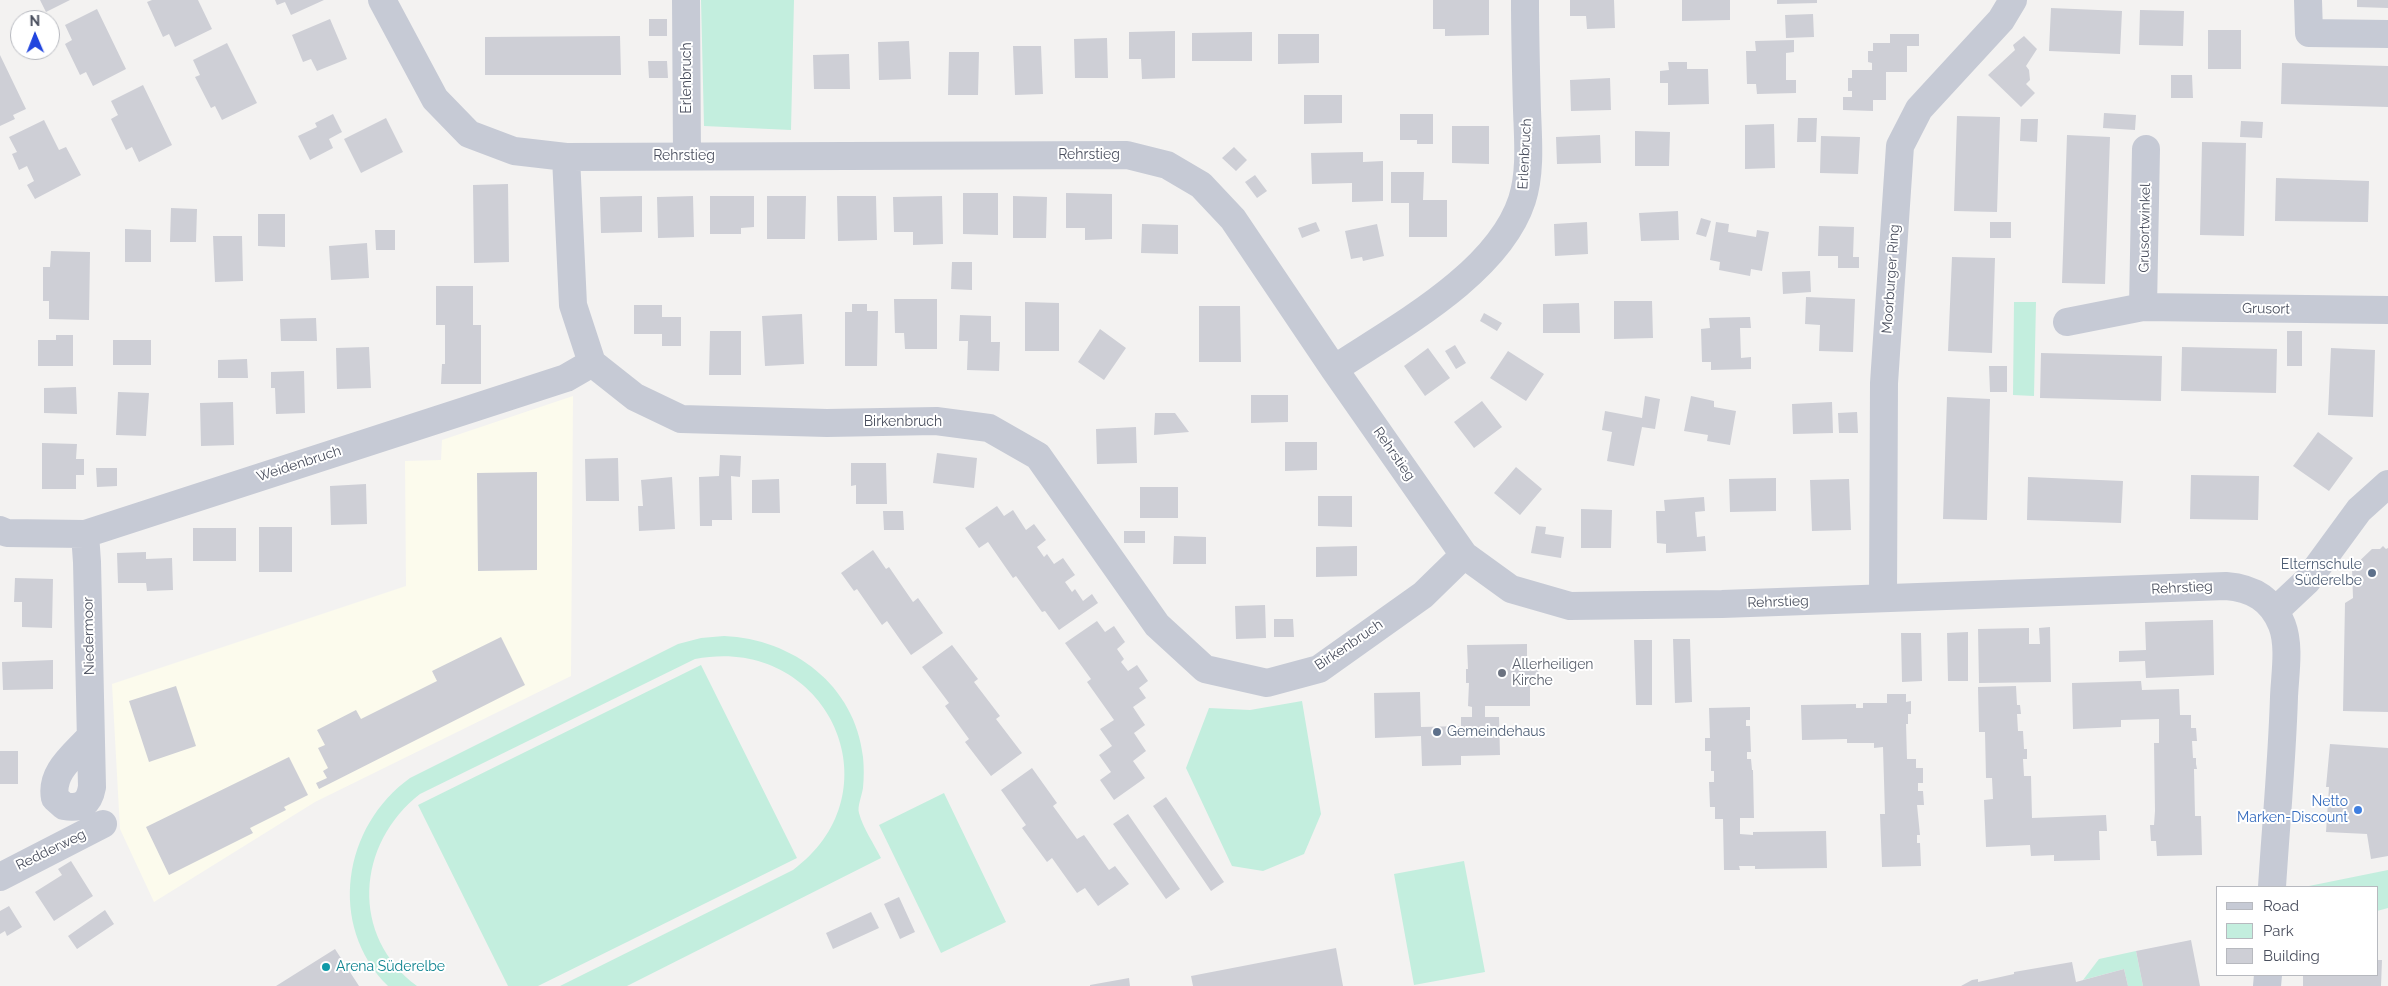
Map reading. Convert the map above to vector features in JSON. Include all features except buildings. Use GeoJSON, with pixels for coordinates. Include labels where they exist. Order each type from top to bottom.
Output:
{"type":"FeatureCollection","features":[{"type":"Feature","properties":{"kind":"street","name":"Rehrstieg"},"geometry":{"type":"LineString","coordinates":[[382,0],[435,100],[469,134],[514,151],[566,157],[1127,155],[1167,165],[1201,185],[1233,219],[1334,369],[1464,555],[1511,588],[1570,606],[1722,604],[2226,586],[2254,592],[2275,611],[2284,630],[2286,655],[2272,886]]}},
{"type":"Feature","properties":{"kind":"street","name":"Erlenbruch"},"geometry":{"type":"LineString","coordinates":[[686,0],[687,156]]}},
{"type":"Feature","properties":{"kind":"street","name":"Erlenbruch"},"geometry":{"type":"LineString","coordinates":[[1334,369],[1464,280],[1495,248],[1516,215],[1523,194],[1527,165],[1524,0]]}},
{"type":"Feature","properties":{"kind":"street","name":"Moorburger Ring"},"geometry":{"type":"LineString","coordinates":[[1883,598],[1884,383],[1900,146],[1919,109],[2000,20],[2013,0]]}},
{"type":"Feature","properties":{"kind":"street"},"geometry":{"type":"LineString","coordinates":[[2308,0],[2309,34],[2388,34]]}},
{"type":"Feature","properties":{"kind":"street","name":"Grusortwinkel"},"geometry":{"type":"LineString","coordinates":[[2143,307],[2146,149]]}},
{"type":"Feature","properties":{"kind":"street"},"geometry":{"type":"LineString","coordinates":[[566,157],[573,305],[592,363]]}},
{"type":"Feature","properties":{"kind":"street","name":"Grusort"},"geometry":{"type":"LineString","coordinates":[[2067,322],[2143,307],[2388,310]]}},
{"type":"Feature","properties":{"kind":"street","name":"Weidenbruch"},"geometry":{"type":"LineString","coordinates":[[0,530],[7,533],[85,534],[566,378],[592,363]]}},
{"type":"Feature","properties":{"kind":"street","name":"Birkenbruch"},"geometry":{"type":"LineString","coordinates":[[592,363],[635,397],[680,419],[827,423],[936,421],[989,428],[1038,456],[1157,625],[1205,669],[1267,683],[1319,669],[1423,595],[1464,555]]}},
{"type":"Feature","properties":{"kind":"street"},"geometry":{"type":"LineString","coordinates":[[2275,611],[2307,581],[2358,510],[2388,484]]}},
{"type":"Feature","properties":{"kind":"street","name":"Niedermoor"},"geometry":{"type":"LineString","coordinates":[[85,534],[90,737]]}},
{"type":"Feature","properties":{"kind":"street","name":"Redderweg"},"geometry":{"type":"LineString","coordinates":[[0,877],[16,867],[103,824]]}},
{"type":"Feature","properties":{"kind":"shaded area"},"geometry":{"type":"Polygon","coordinates":[[[573,396],[571,676],[315,802],[154,902],[120,829],[112,684],[406,586],[405,461],[441,460],[442,440],[573,396]]]}},
{"type":"Feature","properties":{"kind":"green space"},"geometry":{"type":"Polygon","coordinates":[[[701,0],[794,0],[791,130],[704,126],[701,0]]]}},
{"type":"Feature","properties":{"kind":"green space"},"geometry":{"type":"Polygon","coordinates":[[[2014,302],[2036,302],[2034,396],[2013,395],[2014,302]]]}},
{"type":"Feature","properties":{"kind":"green space"},"geometry":{"type":"Polygon","coordinates":[[[724,636],[749,639],[774,646],[796,657],[816,671],[834,688],[848,708],[858,731],[864,768],[859,813],[881,858],[627,986],[560,986],[793,870],[825,837],[842,800],[844,762],[834,725],[812,694],[781,670],[741,657],[695,659],[420,794],[399,815],[383,838],[373,864],[369,890],[372,916],[380,942],[395,965],[417,986],[388,986],[369,962],[356,935],[350,906],[351,877],[358,849],[370,822],[387,798],[410,778],[678,644],[701,638],[724,636]]]}},
{"type":"Feature","properties":{"kind":"green space"},"geometry":{"type":"Polygon","coordinates":[[[701,665],[797,858],[538,986],[508,986],[418,805],[701,665]]]}},
{"type":"Feature","properties":{"kind":"green space"},"geometry":{"type":"Polygon","coordinates":[[[1302,701],[1321,814],[1304,854],[1263,871],[1232,866],[1186,768],[1209,708],[1250,710],[1302,701]]]}},
{"type":"Feature","properties":{"kind":"green space"},"geometry":{"type":"Polygon","coordinates":[[[944,793],[1006,922],[941,953],[879,825],[944,793]]]}},
{"type":"Feature","properties":{"kind":"green space"},"geometry":{"type":"Polygon","coordinates":[[[1464,861],[1485,972],[1414,985],[1394,874],[1464,861]]]}},
{"type":"Feature","properties":{"kind":"green space"},"geometry":{"type":"Polygon","coordinates":[[[2388,870],[2388,908],[2378,911],[2378,886],[2309,886],[2388,870]]]}},
{"type":"Feature","properties":{"kind":"green space"},"geometry":{"type":"Polygon","coordinates":[[[2136,951],[2143,986],[2128,986],[2124,969],[2083,980],[2099,959],[2136,951]]]}},
{"type":"Feature","properties":{"kind":"place","name":"Elternschule Süderelbe"},"geometry":{"type":"Point","coordinates":[2372,573]}},
{"type":"Feature","properties":{"kind":"place","name":"Allerheiligen Kirche"},"geometry":{"type":"Point","coordinates":[1502,673]}},
{"type":"Feature","properties":{"kind":"place","name":"Gemeindehaus"},"geometry":{"type":"Point","coordinates":[1437,732]}},
{"type":"Feature","properties":{"kind":"place","name":"Netto Marken-Discount"},"geometry":{"type":"Point","coordinates":[2358,810]}},
{"type":"Feature","properties":{"kind":"place","name":"Arena Süderelbe"},"geometry":{"type":"Point","coordinates":[326,967]}}]}
